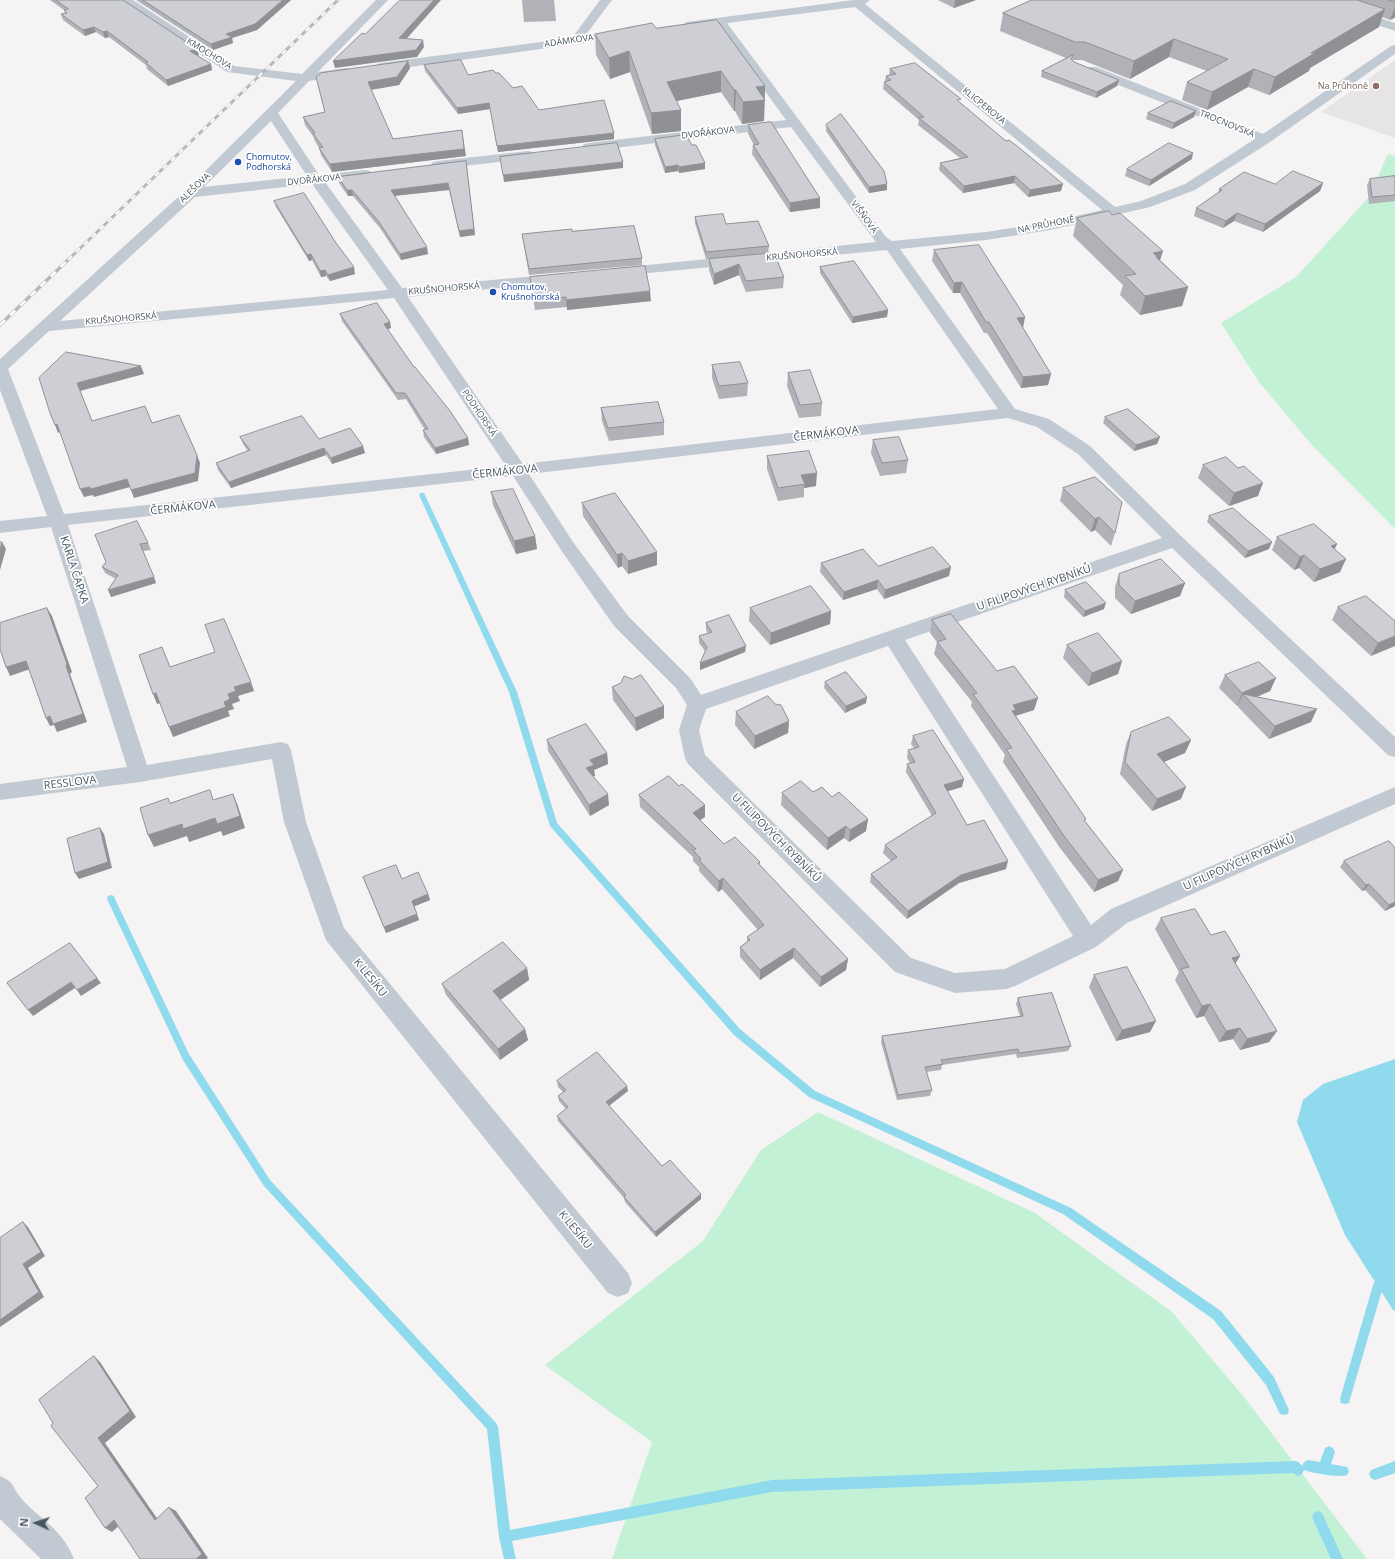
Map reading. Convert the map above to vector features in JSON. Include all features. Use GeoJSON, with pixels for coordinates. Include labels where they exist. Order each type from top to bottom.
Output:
{"type":"FeatureCollection","features":[{"type":"Feature","properties":{"kind":"street","name":"KMOCHOVA"},"geometry":{"type":"LineString","coordinates":[[125,0],[231,69],[304,78]]}},
{"type":"Feature","properties":{"kind":"street","name":"ALEŠOVA"},"geometry":{"type":"LineString","coordinates":[[0,369],[191,193],[272,114],[304,78],[382,0]]}},
{"type":"Feature","properties":{"kind":"street"},"geometry":{"type":"LineString","coordinates":[[576,40],[606,0]]}},
{"type":"Feature","properties":{"kind":"street"},"geometry":{"type":"LineString","coordinates":[[1314,0],[1395,27]]}},
{"type":"Feature","properties":{"kind":"street"},"geometry":{"type":"LineString","coordinates":[[679,26],[860,1]]}},
{"type":"Feature","properties":{"kind":"street","name":"KLICPEROVA"},"geometry":{"type":"LineString","coordinates":[[860,1],[1113,212]]}},
{"type":"Feature","properties":{"kind":"street","name":"VIŠŇOVÁ"},"geometry":{"type":"LineString","coordinates":[[719,20],[881,240],[892,247],[1009,413]]}},
{"type":"Feature","properties":{"kind":"street","name":"ADÁMKOVA"},"geometry":{"type":"LineString","coordinates":[[372,68],[632,32]]}},
{"type":"Feature","properties":{"kind":"street","name":"NA PRŮHONĚ"},"geometry":{"type":"LineString","coordinates":[[892,247],[986,236],[1050,226],[1145,204],[1190,187],[1265,139],[1395,49]]}},
{"type":"Feature","properties":{"kind":"street","name":"TROCNOVSKÁ"},"geometry":{"type":"LineString","coordinates":[[1077,64],[1265,139]]}},
{"type":"Feature","properties":{"kind":"street"},"geometry":{"type":"LineString","coordinates":[[304,78],[356,71]]}},
{"type":"Feature","properties":{"kind":"street","name":"PODHORSKÁ"},"geometry":{"type":"LineString","coordinates":[[272,114],[316,180],[398,293],[518,470],[567,546],[621,621],[683,683],[697,704]]}},
{"type":"Feature","properties":{"kind":"street","name":"DVOŘÁKOVA"},"geometry":{"type":"LineString","coordinates":[[575,149],[795,123]]}},
{"type":"Feature","properties":{"kind":"street"},"geometry":{"type":"LineString","coordinates":[[426,167],[544,153]]}},
{"type":"Feature","properties":{"kind":"street","name":"DVOŘÁKOVA"},"geometry":{"type":"LineString","coordinates":[[191,193],[379,172]]}},
{"type":"Feature","properties":{"kind":"street","name":"KRUŠNOHORSKÁ"},"geometry":{"type":"LineString","coordinates":[[602,274],[892,247]]}},
{"type":"Feature","properties":{"kind":"street","name":"KRUŠNOHORSKÁ"},"geometry":{"type":"LineString","coordinates":[[44,327],[570,277]]}},
{"type":"Feature","properties":{"kind":"street","name":"KARLA ČAPKA"},"geometry":{"type":"LineString","coordinates":[[0,369],[58,522],[140,774]]}},
{"type":"Feature","properties":{"kind":"street"},"geometry":{"type":"LineString","coordinates":[[1009,413],[1043,423],[1084,450],[1175,540],[1395,749]]}},
{"type":"Feature","properties":{"kind":"street","name":"ČERMÁKOVA"},"geometry":{"type":"LineString","coordinates":[[0,527],[58,522],[1009,413]]}},
{"type":"Feature","properties":{"kind":"street","name":"U FILIPOVÝCH RYBNÍKŮ"},"geometry":{"type":"LineString","coordinates":[[1175,540],[697,704],[689,730],[695,758],[903,965],[955,983],[1006,979],[1088,940],[1119,916],[1395,795]]}},
{"type":"Feature","properties":{"kind":"street"},"geometry":{"type":"LineString","coordinates":[[892,636],[1088,940]]}},
{"type":"Feature","properties":{"kind":"street","name":"K LESÍKU"},"geometry":{"type":"LineString","coordinates":[[140,774],[281,750],[295,822],[334,933],[618,1283]]}},
{"type":"Feature","properties":{"kind":"street","name":"RESSLOVA"},"geometry":{"type":"LineString","coordinates":[[0,792],[140,774]]}},
{"type":"Feature","properties":{"kind":"street"},"geometry":{"type":"LineString","coordinates":[[0,1491],[10,1508],[53,1549],[59,1559]]}},
{"type":"Feature","properties":{"kind":"shaded area","name":"Na Průhoně"},"geometry":{"type":"Polygon","coordinates":[[[1395,60],[1395,138],[1321,112],[1395,60]]]}},
{"type":"Feature","properties":{"kind":"green space"},"geometry":{"type":"Polygon","coordinates":[[[1388,154],[1395,156],[1395,529],[1312,445],[1259,382],[1221,323],[1296,277],[1368,198],[1388,154]]]}},
{"type":"Feature","properties":{"kind":"green space"},"geometry":{"type":"Polygon","coordinates":[[[818,1112],[1035,1213],[1172,1312],[1244,1397],[1367,1559],[612,1559],[652,1442],[545,1365],[703,1241],[761,1150],[818,1112]]]}},
{"type":"Feature","properties":{"kind":"water"},"geometry":{"type":"Polygon","coordinates":[[[1395,1059],[1395,1311],[1345,1235],[1297,1122],[1303,1100],[1323,1084],[1395,1059]]]}},
{"type":"Feature","properties":{"kind":"building"},"geometry":{"type":"Polygon","coordinates":[[[56,0],[123,0],[197,49],[190,51],[211,64],[166,80],[146,63],[148,62],[107,31],[103,32],[94,27],[83,30],[61,14],[67,13],[64,10],[68,9],[56,0]]]}},
{"type":"Feature","properties":{"kind":"building"},"geometry":{"type":"Polygon","coordinates":[[[143,0],[283,0],[255,24],[226,34],[232,37],[211,44],[143,0]]]}},
{"type":"Feature","properties":{"kind":"building"},"geometry":{"type":"Polygon","coordinates":[[[400,0],[434,0],[399,38],[423,40],[416,50],[333,61],[362,33],[365,34],[400,0]]]}},
{"type":"Feature","properties":{"kind":"building"},"geometry":{"type":"Polygon","coordinates":[[[1032,0],[1357,0],[1385,9],[1311,53],[1315,53],[1275,77],[1254,69],[1212,92],[1187,82],[1228,59],[1174,39],[1134,61],[1085,42],[1075,42],[1003,13],[1032,0]]]}},
{"type":"Feature","properties":{"kind":"building"},"geometry":{"type":"Polygon","coordinates":[[[717,20],[765,86],[756,87],[765,100],[743,102],[736,90],[734,90],[721,71],[667,82],[681,110],[651,113],[629,51],[609,58],[595,34],[652,23],[656,28],[717,20]]]}},
{"type":"Feature","properties":{"kind":"building"},"geometry":{"type":"Polygon","coordinates":[[[1073,55],[1071,59],[1074,62],[1119,80],[1097,92],[1042,71],[1073,55]]]}},
{"type":"Feature","properties":{"kind":"building"},"geometry":{"type":"Polygon","coordinates":[[[461,60],[468,75],[493,70],[496,73],[499,73],[513,88],[522,86],[539,110],[604,100],[614,133],[497,146],[489,103],[457,108],[424,65],[461,60]]]}},
{"type":"Feature","properties":{"kind":"building"},"geometry":{"type":"Polygon","coordinates":[[[408,61],[397,77],[368,82],[393,139],[462,130],[464,149],[330,164],[319,148],[323,147],[313,134],[315,133],[303,117],[325,112],[316,77],[321,73],[408,61]]]}},
{"type":"Feature","properties":{"kind":"building"},"geometry":{"type":"Polygon","coordinates":[[[915,63],[961,99],[957,100],[1006,141],[1009,140],[1017,146],[1063,184],[1030,190],[1015,176],[964,186],[940,163],[968,157],[919,118],[924,117],[884,82],[891,80],[886,76],[896,74],[890,69],[915,63]]]}},
{"type":"Feature","properties":{"kind":"building"},"geometry":{"type":"Polygon","coordinates":[[[1171,101],[1196,111],[1174,123],[1148,113],[1171,101]]]}},
{"type":"Feature","properties":{"kind":"building"},"geometry":{"type":"Polygon","coordinates":[[[841,114],[884,171],[887,184],[869,187],[826,125],[841,114]]]}},
{"type":"Feature","properties":{"kind":"building"},"geometry":{"type":"Polygon","coordinates":[[[771,122],[820,198],[790,203],[753,145],[759,144],[748,125],[771,122]]]}},
{"type":"Feature","properties":{"kind":"building"},"geometry":{"type":"Polygon","coordinates":[[[686,135],[692,145],[696,145],[705,163],[679,167],[678,165],[665,167],[655,139],[686,135]]]}},
{"type":"Feature","properties":{"kind":"building"},"geometry":{"type":"Polygon","coordinates":[[[617,143],[623,162],[503,175],[500,157],[617,143]]]}},
{"type":"Feature","properties":{"kind":"building"},"geometry":{"type":"Polygon","coordinates":[[[1169,143],[1193,153],[1151,180],[1127,169],[1169,143]]]}},
{"type":"Feature","properties":{"kind":"building"},"geometry":{"type":"Polygon","coordinates":[[[466,161],[474,229],[459,231],[448,183],[391,190],[427,247],[400,254],[379,222],[352,190],[347,190],[338,177],[466,161]]]}},
{"type":"Feature","properties":{"kind":"building"},"geometry":{"type":"Polygon","coordinates":[[[1293,171],[1323,183],[1265,224],[1237,213],[1226,221],[1196,208],[1222,190],[1219,189],[1244,172],[1275,184],[1293,171]]]}},
{"type":"Feature","properties":{"kind":"building"},"geometry":{"type":"Polygon","coordinates":[[[1395,176],[1395,195],[1372,197],[1370,179],[1395,176]]]}},
{"type":"Feature","properties":{"kind":"building"},"geometry":{"type":"Polygon","coordinates":[[[304,193],[336,243],[354,267],[328,275],[325,270],[320,271],[311,254],[307,255],[274,201],[304,193]]]}},
{"type":"Feature","properties":{"kind":"building"},"geometry":{"type":"Polygon","coordinates":[[[1109,211],[1112,215],[1120,213],[1163,251],[1153,253],[1188,287],[1145,296],[1125,276],[1136,274],[1077,218],[1109,211]]]}},
{"type":"Feature","properties":{"kind":"building"},"geometry":{"type":"Polygon","coordinates":[[[723,214],[726,224],[758,221],[769,246],[706,252],[695,217],[723,214]]]}},
{"type":"Feature","properties":{"kind":"building"},"geometry":{"type":"Polygon","coordinates":[[[634,226],[642,258],[529,269],[522,234],[572,229],[572,231],[634,226]]]}},
{"type":"Feature","properties":{"kind":"building"},"geometry":{"type":"Polygon","coordinates":[[[979,245],[1025,317],[1017,318],[1051,374],[1023,377],[989,322],[986,322],[962,282],[954,283],[934,250],[979,245]]]}},
{"type":"Feature","properties":{"kind":"building"},"geometry":{"type":"Polygon","coordinates":[[[774,253],[784,277],[746,281],[739,264],[714,274],[709,259],[774,253]]]}},
{"type":"Feature","properties":{"kind":"building"},"geometry":{"type":"Polygon","coordinates":[[[854,261],[888,310],[853,317],[820,267],[854,261]]]}},
{"type":"Feature","properties":{"kind":"building"},"geometry":{"type":"Polygon","coordinates":[[[645,266],[650,291],[566,300],[566,297],[534,300],[530,277],[645,266]]]}},
{"type":"Feature","properties":{"kind":"building"},"geometry":{"type":"Polygon","coordinates":[[[377,303],[390,322],[384,324],[414,367],[450,411],[468,438],[435,448],[423,430],[428,429],[405,393],[396,393],[340,314],[377,303]]]}},
{"type":"Feature","properties":{"kind":"building"},"geometry":{"type":"Polygon","coordinates":[[[66,352],[141,366],[77,383],[92,421],[145,406],[152,423],[179,415],[197,455],[195,473],[131,490],[127,479],[91,489],[90,487],[80,489],[57,424],[55,425],[50,413],[39,378],[66,352]]]}},
{"type":"Feature","properties":{"kind":"building"},"geometry":{"type":"Polygon","coordinates":[[[740,362],[748,383],[719,386],[712,365],[740,362]]]}},
{"type":"Feature","properties":{"kind":"building"},"geometry":{"type":"Polygon","coordinates":[[[810,370],[822,403],[800,405],[788,373],[810,370]]]}},
{"type":"Feature","properties":{"kind":"building"},"geometry":{"type":"Polygon","coordinates":[[[658,402],[664,422],[608,428],[601,408],[658,402]]]}},
{"type":"Feature","properties":{"kind":"building"},"geometry":{"type":"Polygon","coordinates":[[[1128,409],[1160,437],[1136,445],[1105,417],[1128,409]]]}},
{"type":"Feature","properties":{"kind":"building"},"geometry":{"type":"Polygon","coordinates":[[[302,416],[319,439],[350,428],[363,446],[331,458],[324,448],[229,482],[216,463],[250,450],[240,437],[302,416]]]}},
{"type":"Feature","properties":{"kind":"building"},"geometry":{"type":"Polygon","coordinates":[[[899,437],[908,460],[882,463],[873,440],[899,437]]]}},
{"type":"Feature","properties":{"kind":"building"},"geometry":{"type":"Polygon","coordinates":[[[809,451],[817,473],[801,475],[805,484],[778,488],[767,456],[809,451]]]}},
{"type":"Feature","properties":{"kind":"building"},"geometry":{"type":"Polygon","coordinates":[[[1226,457],[1238,468],[1244,466],[1263,483],[1234,493],[1203,465],[1226,457]]]}},
{"type":"Feature","properties":{"kind":"building"},"geometry":{"type":"Polygon","coordinates":[[[1095,477],[1122,502],[1115,533],[1099,517],[1095,519],[1063,488],[1095,477]]]}},
{"type":"Feature","properties":{"kind":"building"},"geometry":{"type":"Polygon","coordinates":[[[513,489],[535,536],[514,541],[491,492],[513,489]]]}},
{"type":"Feature","properties":{"kind":"building"},"geometry":{"type":"Polygon","coordinates":[[[615,493],[657,552],[628,561],[622,553],[617,555],[582,503],[615,493]]]}},
{"type":"Feature","properties":{"kind":"building"},"geometry":{"type":"Polygon","coordinates":[[[1233,508],[1272,542],[1248,551],[1209,516],[1233,508]]]}},
{"type":"Feature","properties":{"kind":"building"},"geometry":{"type":"Polygon","coordinates":[[[137,521],[148,543],[140,544],[154,577],[108,590],[118,575],[102,567],[106,562],[95,535],[137,521]]]}},
{"type":"Feature","properties":{"kind":"building"},"geometry":{"type":"Polygon","coordinates":[[[1314,524],[1337,544],[1331,546],[1346,559],[1320,569],[1304,555],[1300,557],[1277,537],[1314,524]]]}},
{"type":"Feature","properties":{"kind":"building"},"geometry":{"type":"Polygon","coordinates":[[[933,547],[951,567],[885,590],[878,580],[844,592],[821,563],[863,549],[878,566],[933,547]]]}},
{"type":"Feature","properties":{"kind":"building"},"geometry":{"type":"Polygon","coordinates":[[[1161,559],[1185,583],[1135,601],[1119,585],[1119,574],[1161,559]]]}},
{"type":"Feature","properties":{"kind":"building"},"geometry":{"type":"Polygon","coordinates":[[[1086,582],[1106,603],[1085,611],[1065,590],[1086,582]]]}},
{"type":"Feature","properties":{"kind":"building"},"geometry":{"type":"Polygon","coordinates":[[[811,586],[831,611],[771,633],[750,608],[811,586]]]}},
{"type":"Feature","properties":{"kind":"building"},"geometry":{"type":"Polygon","coordinates":[[[1366,596],[1395,621],[1395,636],[1378,643],[1338,607],[1366,596]]]}},
{"type":"Feature","properties":{"kind":"building"},"geometry":{"type":"Polygon","coordinates":[[[47,608],[83,714],[53,724],[50,716],[46,718],[26,661],[6,667],[0,649],[0,623],[47,608]]]}},
{"type":"Feature","properties":{"kind":"building"},"geometry":{"type":"Polygon","coordinates":[[[951,614],[997,671],[1014,666],[1038,698],[1013,705],[1016,710],[1012,711],[1086,819],[1084,820],[1123,870],[1098,880],[1064,836],[1006,749],[1012,748],[973,694],[977,693],[937,642],[946,639],[932,620],[951,614]]]}},
{"type":"Feature","properties":{"kind":"building"},"geometry":{"type":"Polygon","coordinates":[[[729,615],[746,646],[700,663],[707,647],[699,636],[712,632],[706,623],[729,615]]]}},
{"type":"Feature","properties":{"kind":"building"},"geometry":{"type":"Polygon","coordinates":[[[224,619],[251,682],[234,687],[236,691],[228,694],[230,699],[224,702],[226,707],[169,727],[156,693],[153,694],[139,655],[162,647],[170,667],[215,652],[205,625],[224,619]]]}},
{"type":"Feature","properties":{"kind":"building"},"geometry":{"type":"Polygon","coordinates":[[[1098,633],[1122,661],[1092,673],[1067,645],[1098,633]]]}},
{"type":"Feature","properties":{"kind":"building"},"geometry":{"type":"Polygon","coordinates":[[[1259,662],[1276,678],[1242,693],[1225,675],[1259,662]]]}},
{"type":"Feature","properties":{"kind":"building"},"geometry":{"type":"Polygon","coordinates":[[[846,672],[867,697],[846,706],[825,682],[846,672]]]}},
{"type":"Feature","properties":{"kind":"building"},"geometry":{"type":"Polygon","coordinates":[[[641,675],[664,706],[635,718],[612,687],[621,683],[624,676],[632,679],[641,675]]]}},
{"type":"Feature","properties":{"kind":"building"},"geometry":{"type":"Polygon","coordinates":[[[1243,694],[1317,709],[1275,726],[1243,694]]]}},
{"type":"Feature","properties":{"kind":"building"},"geometry":{"type":"Polygon","coordinates":[[[768,696],[775,704],[781,705],[789,721],[755,736],[736,712],[768,696]]]}},
{"type":"Feature","properties":{"kind":"building"},"geometry":{"type":"Polygon","coordinates":[[[1169,717],[1191,740],[1157,754],[1186,787],[1157,799],[1125,762],[1131,732],[1169,717]]]}},
{"type":"Feature","properties":{"kind":"building"},"geometry":{"type":"Polygon","coordinates":[[[586,724],[607,753],[590,760],[594,765],[586,768],[608,794],[589,805],[547,740],[586,724]]]}},
{"type":"Feature","properties":{"kind":"building"},"geometry":{"type":"Polygon","coordinates":[[[933,730],[964,779],[944,785],[967,825],[984,820],[1008,861],[961,875],[908,911],[871,874],[897,857],[885,845],[936,813],[907,764],[915,762],[908,750],[919,747],[913,736],[933,730]]]}},
{"type":"Feature","properties":{"kind":"building"},"geometry":{"type":"Polygon","coordinates":[[[669,776],[679,786],[682,784],[705,805],[693,813],[724,844],[735,837],[760,862],[758,863],[848,959],[821,977],[794,948],[760,970],[740,947],[750,940],[747,937],[764,925],[723,878],[719,881],[699,860],[701,859],[693,850],[696,849],[639,795],[669,776]]]}},
{"type":"Feature","properties":{"kind":"building"},"geometry":{"type":"Polygon","coordinates":[[[801,781],[813,792],[822,787],[832,797],[839,792],[868,819],[850,830],[846,826],[828,838],[782,793],[801,781]]]}},
{"type":"Feature","properties":{"kind":"building"},"geometry":{"type":"Polygon","coordinates":[[[210,790],[213,800],[233,794],[240,816],[217,824],[215,818],[183,829],[182,824],[148,835],[140,808],[168,798],[170,803],[210,790]]]}},
{"type":"Feature","properties":{"kind":"building"},"geometry":{"type":"Polygon","coordinates":[[[100,828],[108,862],[75,873],[67,839],[100,828]]]}},
{"type":"Feature","properties":{"kind":"building"},"geometry":{"type":"Polygon","coordinates":[[[1389,841],[1395,848],[1395,902],[1389,905],[1369,884],[1366,885],[1344,861],[1389,841]]]}},
{"type":"Feature","properties":{"kind":"building"},"geometry":{"type":"Polygon","coordinates":[[[396,865],[402,879],[418,872],[428,894],[412,901],[417,914],[384,927],[363,877],[396,865]]]}},
{"type":"Feature","properties":{"kind":"building"},"geometry":{"type":"Polygon","coordinates":[[[1195,909],[1211,935],[1225,931],[1240,956],[1232,958],[1277,1031],[1247,1039],[1240,1028],[1226,1031],[1210,1004],[1202,1006],[1181,969],[1189,967],[1161,918],[1195,909]]]}},
{"type":"Feature","properties":{"kind":"building"},"geometry":{"type":"Polygon","coordinates":[[[503,942],[527,968],[493,991],[525,1029],[498,1049],[442,984],[503,942]]]}},
{"type":"Feature","properties":{"kind":"building"},"geometry":{"type":"Polygon","coordinates":[[[70,943],[97,978],[77,990],[71,982],[28,1010],[7,983],[70,943]]]}},
{"type":"Feature","properties":{"kind":"building"},"geometry":{"type":"Polygon","coordinates":[[[1127,967],[1156,1021],[1122,1030],[1094,975],[1127,967]]]}},
{"type":"Feature","properties":{"kind":"building"},"geometry":{"type":"Polygon","coordinates":[[[1052,993],[1071,1046],[1019,1053],[1018,1049],[941,1060],[943,1064],[925,1067],[932,1090],[898,1095],[882,1036],[1023,1016],[1018,998],[1052,993]]]}},
{"type":"Feature","properties":{"kind":"building"},"geometry":{"type":"Polygon","coordinates":[[[597,1052],[627,1086],[606,1102],[662,1166],[670,1160],[701,1194],[655,1232],[624,1197],[626,1195],[557,1116],[568,1107],[558,1096],[566,1090],[557,1081],[597,1052]]]}},
{"type":"Feature","properties":{"kind":"building"},"geometry":{"type":"Polygon","coordinates":[[[23,1222],[41,1252],[23,1264],[39,1292],[0,1320],[0,1238],[23,1222]]]}},
{"type":"Feature","properties":{"kind":"building"},"geometry":{"type":"Polygon","coordinates":[[[94,1356],[130,1411],[98,1438],[155,1520],[169,1507],[202,1554],[196,1559],[140,1559],[114,1520],[105,1528],[85,1498],[98,1486],[51,1426],[53,1423],[39,1400],[94,1356]]]}},
{"type":"Feature","properties":{"kind":"waterway"},"geometry":{"type":"LineString","coordinates":[[422,495],[513,692],[553,824],[737,1032],[812,1094],[1067,1211],[1217,1315],[1270,1381],[1284,1410]]}},
{"type":"Feature","properties":{"kind":"waterway"},"geometry":{"type":"LineString","coordinates":[[111,899],[186,1057],[267,1183],[492,1427],[505,1537]]}},
{"type":"Feature","properties":{"kind":"waterway"},"geometry":{"type":"LineString","coordinates":[[1345,1399],[1378,1285],[1395,1258]]}},
{"type":"Feature","properties":{"kind":"waterway"},"geometry":{"type":"LineString","coordinates":[[1324,1468],[1329,1452]]}},
{"type":"Feature","properties":{"kind":"waterway"},"geometry":{"type":"LineString","coordinates":[[1308,1466],[1324,1468]]}},
{"type":"Feature","properties":{"kind":"waterway"},"geometry":{"type":"LineString","coordinates":[[505,1537],[772,1486],[1296,1467],[1298,1470]]}},
{"type":"Feature","properties":{"kind":"waterway"},"geometry":{"type":"LineString","coordinates":[[1375,1474],[1395,1467]]}},
{"type":"Feature","properties":{"kind":"waterway"},"geometry":{"type":"LineString","coordinates":[[1324,1468],[1343,1471]]}},
{"type":"Feature","properties":{"kind":"waterway"},"geometry":{"type":"LineString","coordinates":[[1318,1517],[1337,1559]]}},
{"type":"Feature","properties":{"kind":"waterway"},"geometry":{"type":"LineString","coordinates":[[505,1537],[510,1559]]}},
{"type":"Feature","properties":{"kind":"railway"},"geometry":{"type":"LineString","coordinates":[[68,260],[338,0]]}},
{"type":"Feature","properties":{"kind":"railway"},"geometry":{"type":"LineString","coordinates":[[0,325],[69,259]]}},
{"type":"Feature","properties":{"kind":"place","name":"Na Průhoně"},"geometry":{"type":"Point","coordinates":[1376,86]}},
{"type":"Feature","properties":{"kind":"place","name":"Chomutov, Podhorská"},"geometry":{"type":"Point","coordinates":[238,162]}},
{"type":"Feature","properties":{"kind":"place","name":"Chomutov, Krušnohorská"},"geometry":{"type":"Point","coordinates":[493,292]}}]}
